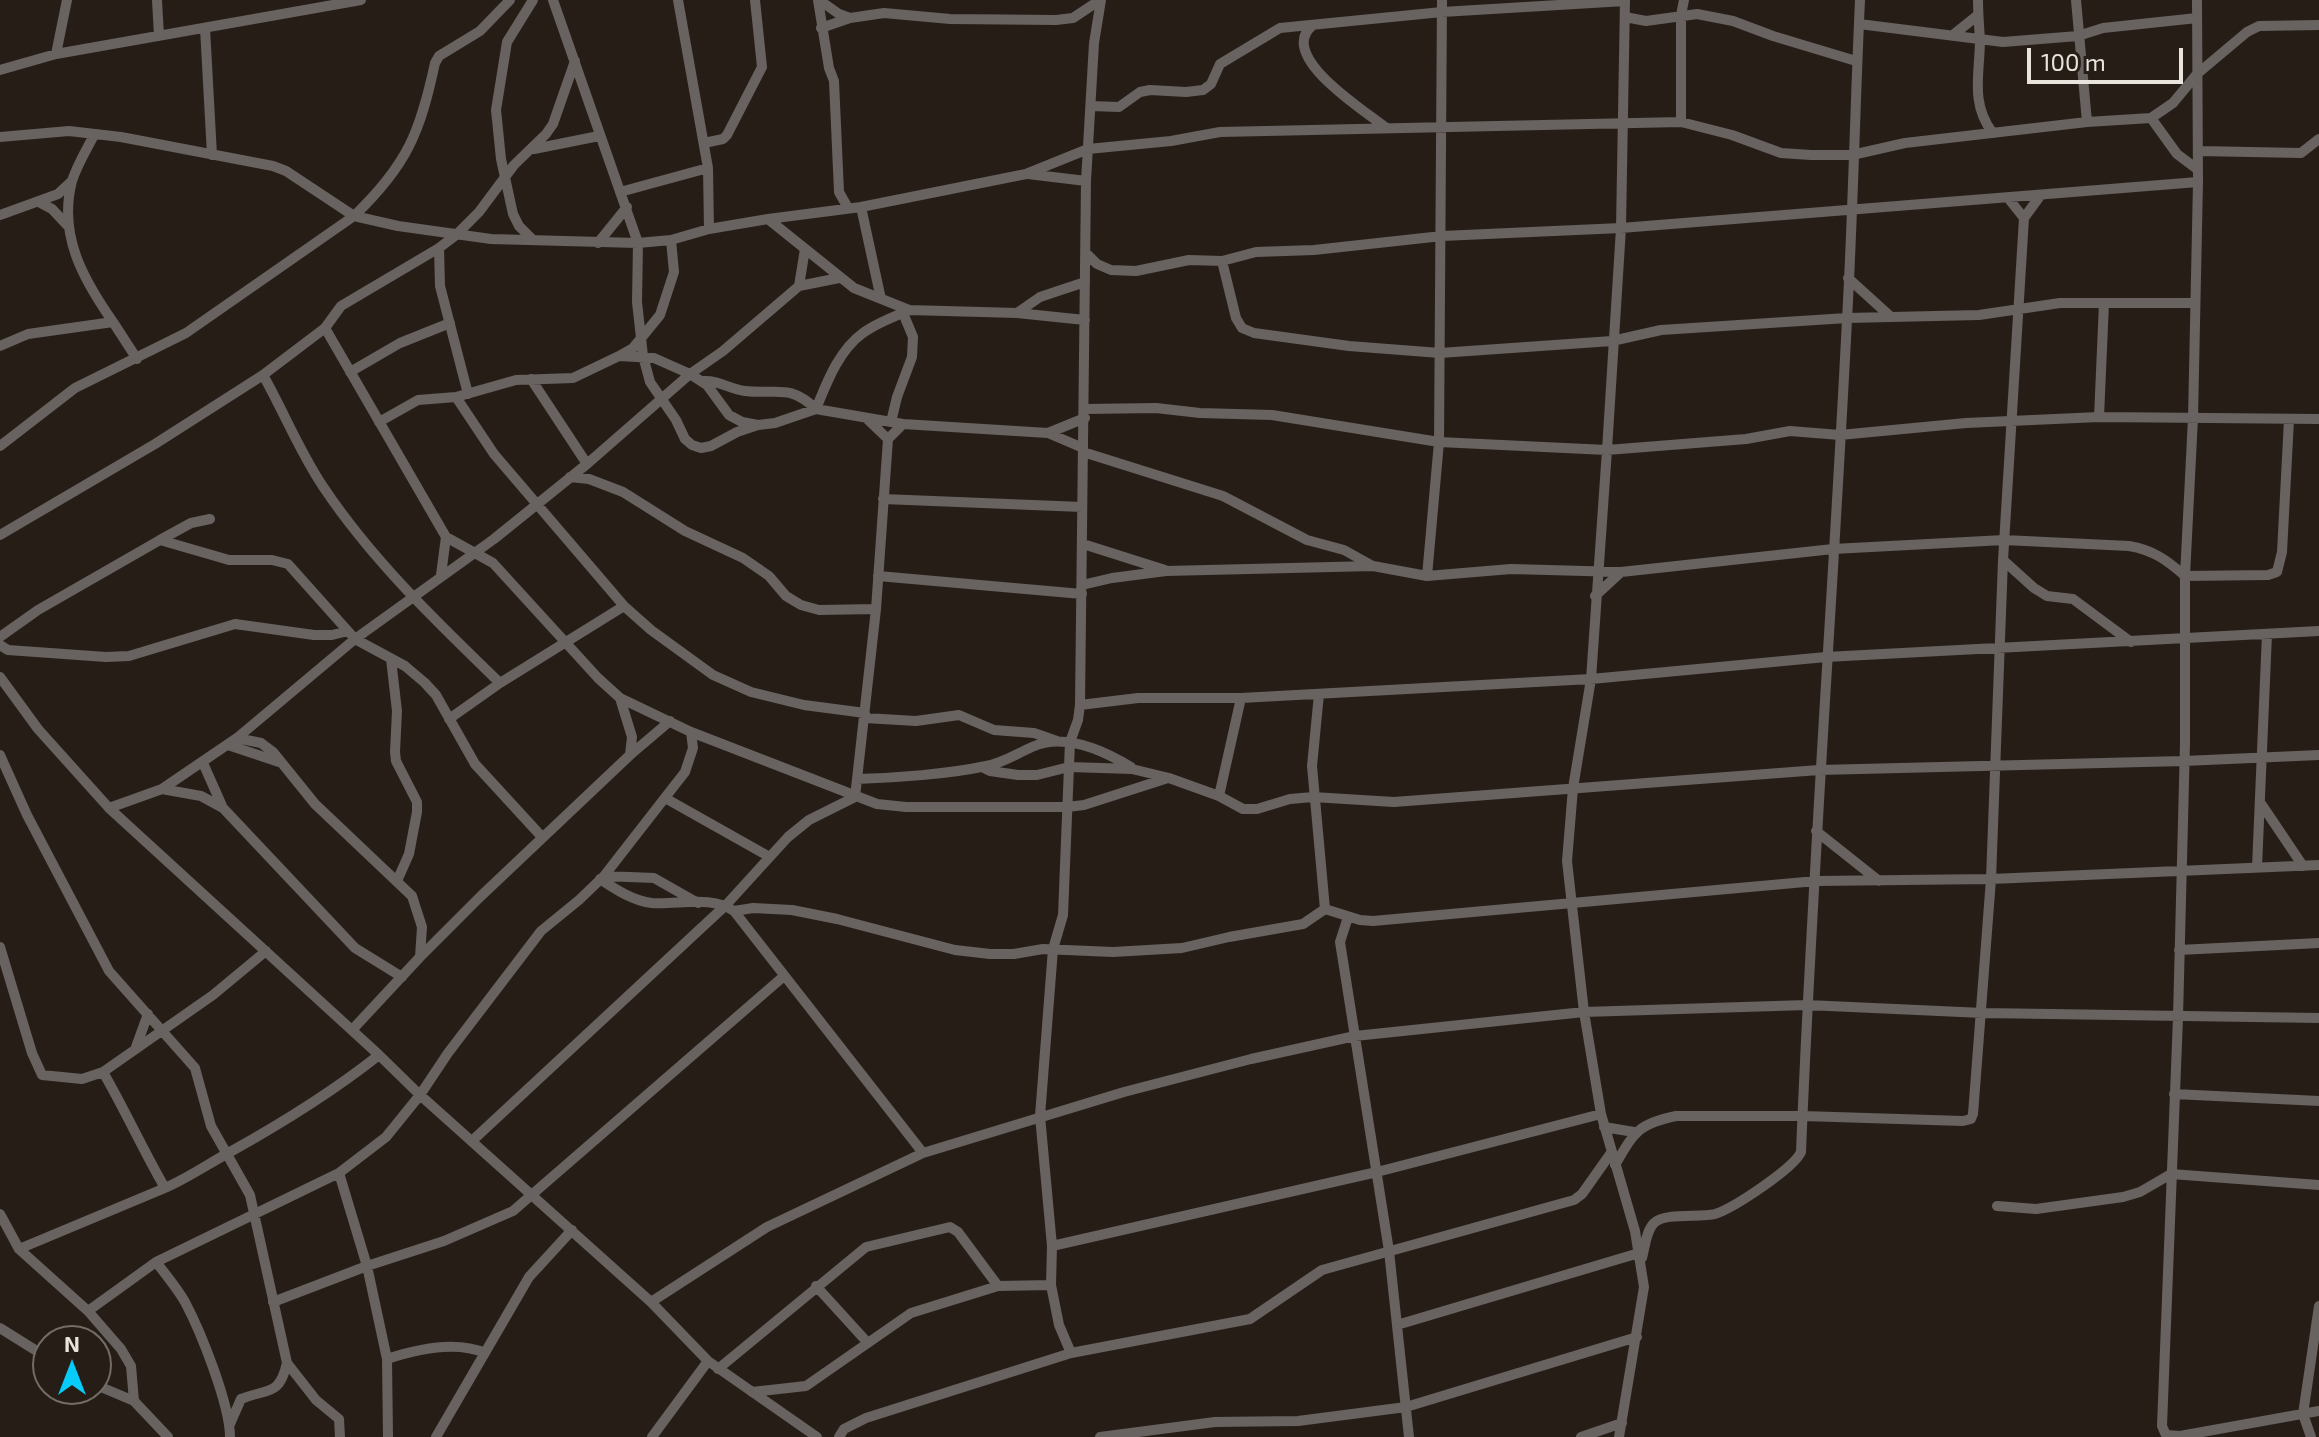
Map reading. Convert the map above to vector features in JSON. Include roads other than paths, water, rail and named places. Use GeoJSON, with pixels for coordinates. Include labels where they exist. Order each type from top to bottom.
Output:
{"type":"FeatureCollection","features":[{"type":"Feature","properties":{"kind":"street"},"geometry":{"type":"LineString","coordinates":[[56,54],[67,0]]}},
{"type":"Feature","properties":{"kind":"street"},"geometry":{"type":"LineString","coordinates":[[157,0],[159,36]]}},
{"type":"Feature","properties":{"kind":"street"},"geometry":{"type":"LineString","coordinates":[[0,70],[56,54],[361,0]]}},
{"type":"Feature","properties":{"kind":"street"},"geometry":{"type":"LineString","coordinates":[[0,446],[83,383],[186,333],[354,216],[411,146],[439,56],[480,31],[510,0]]}},
{"type":"Feature","properties":{"kind":"street"},"geometry":{"type":"LineString","coordinates":[[532,239],[519,226],[513,214],[504,177],[496,110],[503,56],[513,30],[533,0]]}},
{"type":"Feature","properties":{"kind":"street"},"geometry":{"type":"LineString","coordinates":[[553,0],[638,243],[637,302],[643,356],[650,382],[685,439],[701,448],[758,425],[775,423],[816,409],[903,424],[1048,433],[1083,450],[1223,496],[1307,540],[1344,550],[1373,566]]}},
{"type":"Feature","properties":{"kind":"street"},"geometry":{"type":"LineString","coordinates":[[678,0],[708,168],[709,229]]}},
{"type":"Feature","properties":{"kind":"street"},"geometry":{"type":"LineString","coordinates":[[704,143],[723,139],[727,135],[762,67],[755,0]]}},
{"type":"Feature","properties":{"kind":"street"},"geometry":{"type":"LineString","coordinates":[[819,0],[850,18]]}},
{"type":"Feature","properties":{"kind":"street"},"geometry":{"type":"LineString","coordinates":[[819,0],[821,28],[836,92],[839,192],[848,208]]}},
{"type":"Feature","properties":{"kind":"street"},"geometry":{"type":"LineString","coordinates":[[821,28],[850,18],[884,13],[950,19],[1056,20],[1073,18],[1100,0]]}},
{"type":"Feature","properties":{"kind":"street"},"geometry":{"type":"LineString","coordinates":[[1071,1353],[1059,1325],[1051,1285],[1052,1246],[1040,1116],[1053,949],[1063,915],[1069,767],[1066,742],[1078,720],[1080,705],[1086,181],[1094,43],[1100,0]]}},
{"type":"Feature","properties":{"kind":"street"},"geometry":{"type":"LineString","coordinates":[[1422,575],[1429,562],[1439,442],[1442,0]]}},
{"type":"Feature","properties":{"kind":"street"},"geometry":{"type":"LineString","coordinates":[[1091,106],[1119,107],[1140,92],[1150,90],[1203,90],[1211,84],[1220,64],[1274,30],[1314,23],[1442,12],[1625,0],[1621,228],[1607,450],[1591,679],[1573,788],[1567,861],[1584,1012],[1601,1114],[1640,1258],[1644,1287],[1619,1437]]}},
{"type":"Feature","properties":{"kind":"street"},"geometry":{"type":"LineString","coordinates":[[1681,122],[1681,15],[1684,0]]}},
{"type":"Feature","properties":{"kind":"street"},"geometry":{"type":"LineString","coordinates":[[1640,1258],[1648,1232],[1661,1218],[1703,1216],[1725,1210],[1790,1167],[1801,1152],[1819,770],[1847,318],[1859,0]]}},
{"type":"Feature","properties":{"kind":"street"},"geometry":{"type":"LineString","coordinates":[[1978,0],[1980,40],[1976,96],[1992,132]]}},
{"type":"Feature","properties":{"kind":"street"},"geometry":{"type":"LineString","coordinates":[[2076,0],[2087,122]]}},
{"type":"Feature","properties":{"kind":"street"},"geometry":{"type":"LineString","coordinates":[[2197,0],[2198,182],[2193,418],[2185,576],[2178,1017],[2162,1426],[2166,1435],[2180,1436],[2319,1411]]}},
{"type":"Feature","properties":{"kind":"street"},"geometry":{"type":"LineString","coordinates":[[1625,17],[1646,21],[1697,14],[1733,21],[1856,61]]}},
{"type":"Feature","properties":{"kind":"street"},"geometry":{"type":"LineString","coordinates":[[1953,35],[1978,15]]}},
{"type":"Feature","properties":{"kind":"street"},"geometry":{"type":"LineString","coordinates":[[1859,24],[1980,40],[2033,41],[2078,36],[2103,28],[2197,18]]}},
{"type":"Feature","properties":{"kind":"street"},"geometry":{"type":"LineString","coordinates":[[1314,23],[1303,36],[1301,44],[1307,59],[1326,79],[1385,127]]}},
{"type":"Feature","properties":{"kind":"street"},"geometry":{"type":"LineString","coordinates":[[0,137],[69,131],[121,137],[273,166],[286,171],[354,216],[398,226],[491,239],[638,243],[671,240],[709,229],[768,219],[861,207],[1026,174],[1088,149],[1171,141],[1220,132],[1681,122],[1719,131],[1781,153],[1852,155],[1905,143],[1992,132],[2151,118],[2173,103],[2197,74],[2247,32],[2259,26],[2319,25]]}},
{"type":"Feature","properties":{"kind":"street"},"geometry":{"type":"LineString","coordinates":[[205,28],[212,155]]}},
{"type":"Feature","properties":{"kind":"street"},"geometry":{"type":"LineString","coordinates":[[0,535],[155,444],[263,375],[325,328],[341,306],[456,235],[553,124],[575,61]]}},
{"type":"Feature","properties":{"kind":"street"},"geometry":{"type":"LineString","coordinates":[[2151,118],[2177,154],[2197,169]]}},
{"type":"Feature","properties":{"kind":"street"},"geometry":{"type":"LineString","coordinates":[[94,135],[72,181],[68,226],[76,261],[91,291],[137,359]]}},
{"type":"Feature","properties":{"kind":"street"},"geometry":{"type":"LineString","coordinates":[[534,149],[599,136]]}},
{"type":"Feature","properties":{"kind":"street"},"geometry":{"type":"LineString","coordinates":[[2198,151],[2301,153],[2319,139]]}},
{"type":"Feature","properties":{"kind":"street"},"geometry":{"type":"LineString","coordinates":[[620,192],[708,168]]}},
{"type":"Feature","properties":{"kind":"street"},"geometry":{"type":"LineString","coordinates":[[1026,174],[1086,181]]}},
{"type":"Feature","properties":{"kind":"street"},"geometry":{"type":"LineString","coordinates":[[0,215],[58,194],[72,181]]}},
{"type":"Feature","properties":{"kind":"street"},"geometry":{"type":"LineString","coordinates":[[1086,253],[1097,264],[1111,270],[1136,271],[1189,260],[1222,261],[1256,252],[1314,250],[1442,236],[1621,228],[2198,182]]}},
{"type":"Feature","properties":{"kind":"street"},"geometry":{"type":"LineString","coordinates":[[811,215],[835,199],[839,192]]}},
{"type":"Feature","properties":{"kind":"street"},"geometry":{"type":"LineString","coordinates":[[1615,1165],[1634,1132],[1655,1120],[1676,1116],[1971,1119],[1983,1013],[1991,879],[2003,560],[2024,218],[2040,196]]}},
{"type":"Feature","properties":{"kind":"street"},"geometry":{"type":"LineString","coordinates":[[2008,198],[2024,218]]}},
{"type":"Feature","properties":{"kind":"street"},"geometry":{"type":"LineString","coordinates":[[39,202],[52,209],[68,226]]}},
{"type":"Feature","properties":{"kind":"street"},"geometry":{"type":"LineString","coordinates":[[598,243],[627,207]]}},
{"type":"Feature","properties":{"kind":"street"},"geometry":{"type":"LineString","coordinates":[[861,207],[881,299]]}},
{"type":"Feature","properties":{"kind":"street"},"geometry":{"type":"LineString","coordinates":[[768,219],[839,278],[906,312],[913,337],[912,357],[891,422]]}},
{"type":"Feature","properties":{"kind":"street"},"geometry":{"type":"LineString","coordinates":[[379,422],[418,400],[456,397],[516,380],[573,378],[619,356],[641,340],[660,315],[669,295],[674,272],[671,240]]}},
{"type":"Feature","properties":{"kind":"street"},"geometry":{"type":"LineString","coordinates":[[439,248],[438,273],[468,394]]}},
{"type":"Feature","properties":{"kind":"street"},"geometry":{"type":"LineString","coordinates":[[799,286],[805,249]]}},
{"type":"Feature","properties":{"kind":"street"},"geometry":{"type":"LineString","coordinates":[[1222,261],[1236,318],[1242,328],[1254,333],[1349,346],[1440,353],[1612,341],[1661,330],[1847,318],[1979,315],[2019,308],[2104,303],[2194,303]]}},
{"type":"Feature","properties":{"kind":"street"},"geometry":{"type":"LineString","coordinates":[[109,808],[162,789],[232,742],[352,635],[414,598],[476,552],[587,464],[690,374],[723,351],[799,286],[839,278]]}},
{"type":"Feature","properties":{"kind":"street"},"geometry":{"type":"LineString","coordinates":[[1848,278],[1891,317]]}},
{"type":"Feature","properties":{"kind":"street"},"geometry":{"type":"LineString","coordinates":[[1017,313],[1040,297],[1085,282]]}},
{"type":"Feature","properties":{"kind":"street"},"geometry":{"type":"LineString","coordinates":[[2099,417],[2104,303]]}},
{"type":"Feature","properties":{"kind":"street"},"geometry":{"type":"LineString","coordinates":[[816,409],[844,351],[866,330],[906,312],[1017,313],[1085,320]]}},
{"type":"Feature","properties":{"kind":"street"},"geometry":{"type":"LineString","coordinates":[[0,346],[28,334],[113,322]]}},
{"type":"Feature","properties":{"kind":"street"},"geometry":{"type":"LineString","coordinates":[[350,372],[400,343],[450,323]]}},
{"type":"Feature","properties":{"kind":"street"},"geometry":{"type":"LineString","coordinates":[[325,328],[446,537],[493,563],[620,698],[691,732],[877,804],[906,807],[1067,807],[1084,805],[1169,778]]}},
{"type":"Feature","properties":{"kind":"street"},"geometry":{"type":"LineString","coordinates":[[619,356],[654,358],[690,374],[701,381],[729,415],[758,425]]}},
{"type":"Feature","properties":{"kind":"street"},"geometry":{"type":"LineString","coordinates":[[263,375],[323,487],[356,531],[414,598],[500,683]]}},
{"type":"Feature","properties":{"kind":"street"},"geometry":{"type":"LineString","coordinates":[[531,379],[587,464]]}},
{"type":"Feature","properties":{"kind":"street"},"geometry":{"type":"LineString","coordinates":[[701,381],[728,384],[743,391],[785,391],[806,399],[816,409]]}},
{"type":"Feature","properties":{"kind":"street"},"geometry":{"type":"LineString","coordinates":[[456,397],[494,454],[624,606],[651,630],[713,675],[773,698],[865,716],[916,721],[959,715],[994,730],[1034,733],[1098,750],[1132,769]]}},
{"type":"Feature","properties":{"kind":"street"},"geometry":{"type":"LineString","coordinates":[[1048,433],[1085,413],[1156,408],[1272,415],[1439,442],[1607,450],[1746,439],[1790,431],[1840,435],[1966,423],[2099,417],[2319,419]]}},
{"type":"Feature","properties":{"kind":"street"},"geometry":{"type":"LineString","coordinates":[[866,418],[888,439]]}},
{"type":"Feature","properties":{"kind":"street"},"geometry":{"type":"LineString","coordinates":[[878,576],[1082,590],[1166,571],[1373,566],[1422,575],[1511,569],[1621,572],[1833,549],[2004,540],[2146,548],[2162,556],[2185,576],[2268,575],[2277,572],[2282,552],[2289,420]]}},
{"type":"Feature","properties":{"kind":"street"},"geometry":{"type":"LineString","coordinates":[[855,797],[876,609],[888,439],[903,424]]}},
{"type":"Feature","properties":{"kind":"street"},"geometry":{"type":"LineString","coordinates":[[570,477],[589,479],[623,492],[685,531],[743,558],[769,576],[786,596],[801,605],[819,610],[876,609]]}},
{"type":"Feature","properties":{"kind":"street"},"geometry":{"type":"LineString","coordinates":[[883,499],[1082,507]]}},
{"type":"Feature","properties":{"kind":"street"},"geometry":{"type":"LineString","coordinates":[[0,637],[38,610],[160,540],[191,523],[210,519]]}},
{"type":"Feature","properties":{"kind":"street"},"geometry":{"type":"LineString","coordinates":[[441,575],[446,537]]}},
{"type":"Feature","properties":{"kind":"street"},"geometry":{"type":"LineString","coordinates":[[160,540],[229,560],[272,560],[288,564],[352,635],[405,666],[425,683],[436,695],[475,764],[542,837]]}},
{"type":"Feature","properties":{"kind":"street"},"geometry":{"type":"LineString","coordinates":[[1083,544],[1166,571]]}},
{"type":"Feature","properties":{"kind":"street"},"geometry":{"type":"LineString","coordinates":[[2003,560],[2034,588],[2047,596],[2073,599],[2131,642]]}},
{"type":"Feature","properties":{"kind":"street"},"geometry":{"type":"LineString","coordinates":[[1595,596],[1621,572]]}},
{"type":"Feature","properties":{"kind":"street"},"geometry":{"type":"LineString","coordinates":[[449,719],[500,683],[624,606]]}},
{"type":"Feature","properties":{"kind":"street"},"geometry":{"type":"LineString","coordinates":[[0,645],[8,650],[106,657],[129,656],[235,624],[314,635],[352,635]]}},
{"type":"Feature","properties":{"kind":"street"},"geometry":{"type":"LineString","coordinates":[[1080,705],[1138,698],[1241,698],[1591,679],[1826,657],[2319,631]]}},
{"type":"Feature","properties":{"kind":"street"},"geometry":{"type":"LineString","coordinates":[[2257,867],[2267,634]]}},
{"type":"Feature","properties":{"kind":"street"},"geometry":{"type":"LineString","coordinates":[[391,659],[397,711],[396,761],[417,802],[409,854],[397,881]]}},
{"type":"Feature","properties":{"kind":"street"},"geometry":{"type":"LineString","coordinates":[[0,677],[38,729],[109,808],[420,1095],[651,1302],[708,1361],[817,1437]]}},
{"type":"Feature","properties":{"kind":"street"},"geometry":{"type":"LineString","coordinates":[[1319,694],[1312,766],[1325,909]]}},
{"type":"Feature","properties":{"kind":"street"},"geometry":{"type":"LineString","coordinates":[[843,712],[867,696]]}},
{"type":"Feature","properties":{"kind":"street"},"geometry":{"type":"LineString","coordinates":[[620,698],[632,737],[630,755]]}},
{"type":"Feature","properties":{"kind":"street"},"geometry":{"type":"LineString","coordinates":[[1219,796],[1241,698]]}},
{"type":"Feature","properties":{"kind":"street"},"geometry":{"type":"LineString","coordinates":[[352,1030],[420,957],[542,837],[670,721]]}},
{"type":"Feature","properties":{"kind":"street"},"geometry":{"type":"LineString","coordinates":[[88,1311],[156,1262],[339,1173],[386,1137],[541,931],[602,877],[665,798],[690,763],[693,748],[691,732]]}},
{"type":"Feature","properties":{"kind":"street"},"geometry":{"type":"LineString","coordinates":[[232,742],[279,762],[315,804],[412,896],[420,917],[420,957]]}},
{"type":"Feature","properties":{"kind":"street"},"geometry":{"type":"LineString","coordinates":[[857,779],[982,767],[1014,757],[1042,743],[1066,742]]}},
{"type":"Feature","properties":{"kind":"street"},"geometry":{"type":"LineString","coordinates":[[0,755],[27,815],[109,971],[195,1068],[211,1126],[248,1188],[287,1363],[316,1400],[334,1413],[343,1435]]}},
{"type":"Feature","properties":{"kind":"street"},"geometry":{"type":"LineString","coordinates":[[982,767],[1018,775],[1037,775],[1069,767],[1132,769],[1219,796],[1243,809],[1257,809],[1290,799],[1313,797],[1394,802],[1819,770],[2319,755]]}},
{"type":"Feature","properties":{"kind":"street"},"geometry":{"type":"LineString","coordinates":[[203,763],[223,808]]}},
{"type":"Feature","properties":{"kind":"street"},"geometry":{"type":"LineString","coordinates":[[162,789],[201,796],[223,808],[355,948],[402,977]]}},
{"type":"Feature","properties":{"kind":"street"},"geometry":{"type":"LineString","coordinates":[[473,1140],[730,908],[768,856],[809,820],[855,797]]}},
{"type":"Feature","properties":{"kind":"street"},"geometry":{"type":"LineString","coordinates":[[665,798],[768,856]]}},
{"type":"Feature","properties":{"kind":"street"},"geometry":{"type":"LineString","coordinates":[[2261,803],[2303,866]]}},
{"type":"Feature","properties":{"kind":"street"},"geometry":{"type":"LineString","coordinates":[[1816,831],[1879,881]]}},
{"type":"Feature","properties":{"kind":"street"},"geometry":{"type":"LineString","coordinates":[[1325,909],[1373,921],[1816,881],[1991,879],[2319,865]]}},
{"type":"Feature","properties":{"kind":"street"},"geometry":{"type":"LineString","coordinates":[[602,877],[614,888],[643,901],[792,910],[955,950],[990,954],[1053,949],[1113,952],[1182,948],[1303,924],[1325,909]]}},
{"type":"Feature","properties":{"kind":"street"},"geometry":{"type":"LineString","coordinates":[[602,877],[654,878],[698,903]]}},
{"type":"Feature","properties":{"kind":"street"},"geometry":{"type":"LineString","coordinates":[[730,908],[923,1153]]}},
{"type":"Feature","properties":{"kind":"street"},"geometry":{"type":"LineString","coordinates":[[1348,917],[1340,942],[1389,1251],[1409,1437]]}},
{"type":"Feature","properties":{"kind":"street"},"geometry":{"type":"LineString","coordinates":[[2179,950],[2319,943]]}},
{"type":"Feature","properties":{"kind":"street"},"geometry":{"type":"LineString","coordinates":[[0,947],[32,1053],[42,1075],[82,1079],[103,1072],[162,1032],[266,951]]}},
{"type":"Feature","properties":{"kind":"street"},"geometry":{"type":"LineString","coordinates":[[273,1302],[444,1241],[513,1211],[784,976]]}},
{"type":"Feature","properties":{"kind":"street"},"geometry":{"type":"LineString","coordinates":[[651,1302],[767,1227],[923,1153],[1040,1116],[1238,1062],[1355,1036],[1584,1012],[1807,1005],[1983,1013],[2319,1018]]}},
{"type":"Feature","properties":{"kind":"street"},"geometry":{"type":"LineString","coordinates":[[136,1047],[148,1014]]}},
{"type":"Feature","properties":{"kind":"street"},"geometry":{"type":"LineString","coordinates":[[19,1249],[188,1178],[328,1094],[379,1055]]}},
{"type":"Feature","properties":{"kind":"street"},"geometry":{"type":"LineString","coordinates":[[103,1072],[165,1188]]}},
{"type":"Feature","properties":{"kind":"street"},"geometry":{"type":"LineString","coordinates":[[2174,1094],[2319,1101]]}},
{"type":"Feature","properties":{"kind":"street"},"geometry":{"type":"LineString","coordinates":[[1052,1246],[1377,1172],[1601,1114]]}},
{"type":"Feature","properties":{"kind":"street"},"geometry":{"type":"LineString","coordinates":[[1604,1127],[1634,1132]]}},
{"type":"Feature","properties":{"kind":"street"},"geometry":{"type":"LineString","coordinates":[[839,1437],[844,1429],[866,1418],[1071,1353],[1250,1319],[1322,1270],[1574,1200],[1582,1194],[1611,1153]]}},
{"type":"Feature","properties":{"kind":"street"},"geometry":{"type":"LineString","coordinates":[[339,1173],[367,1266],[387,1359],[388,1437]]}},
{"type":"Feature","properties":{"kind":"street"},"geometry":{"type":"LineString","coordinates":[[1997,1206],[2036,1209],[2123,1197],[2140,1192],[2171,1174],[2319,1185]]}},
{"type":"Feature","properties":{"kind":"street"},"geometry":{"type":"LineString","coordinates":[[0,1214],[19,1249],[88,1311],[121,1349],[131,1366],[134,1401]]}},
{"type":"Feature","properties":{"kind":"street"},"geometry":{"type":"LineString","coordinates":[[718,1369],[866,1247],[950,1227],[958,1232],[998,1286]]}},
{"type":"Feature","properties":{"kind":"street"},"geometry":{"type":"LineString","coordinates":[[436,1437],[529,1277],[572,1230]]}},
{"type":"Feature","properties":{"kind":"street"},"geometry":{"type":"LineString","coordinates":[[1397,1325],[1640,1258]]}},
{"type":"Feature","properties":{"kind":"street"},"geometry":{"type":"LineString","coordinates":[[156,1262],[185,1302],[202,1342],[230,1424],[230,1437]]}},
{"type":"Feature","properties":{"kind":"street"},"geometry":{"type":"LineString","coordinates":[[752,1392],[806,1386],[911,1313],[998,1286],[1051,1285]]}},
{"type":"Feature","properties":{"kind":"street"},"geometry":{"type":"LineString","coordinates":[[816,1286],[867,1342]]}},
{"type":"Feature","properties":{"kind":"street"},"geometry":{"type":"LineString","coordinates":[[2311,1437],[2303,1414],[2319,1306]]}},
{"type":"Feature","properties":{"kind":"street"},"geometry":{"type":"LineString","coordinates":[[0,1328],[32,1348]]}},
{"type":"Feature","properties":{"kind":"street"},"geometry":{"type":"LineString","coordinates":[[1100,1437],[1215,1422],[1298,1421],[1406,1407],[1637,1337]]}},
{"type":"Feature","properties":{"kind":"street"},"geometry":{"type":"LineString","coordinates":[[387,1359],[407,1352],[456,1347],[473,1347],[485,1353]]}},
{"type":"Feature","properties":{"kind":"street"},"geometry":{"type":"LineString","coordinates":[[652,1437],[708,1361]]}},
{"type":"Feature","properties":{"kind":"street"},"geometry":{"type":"LineString","coordinates":[[230,1424],[241,1399],[276,1388],[283,1380],[287,1363]]}},
{"type":"Feature","properties":{"kind":"street"},"geometry":{"type":"LineString","coordinates":[[112,1392],[134,1401],[168,1437]]}},
{"type":"Feature","properties":{"kind":"street"},"geometry":{"type":"LineString","coordinates":[[1581,1437],[1622,1423]]}}]}
